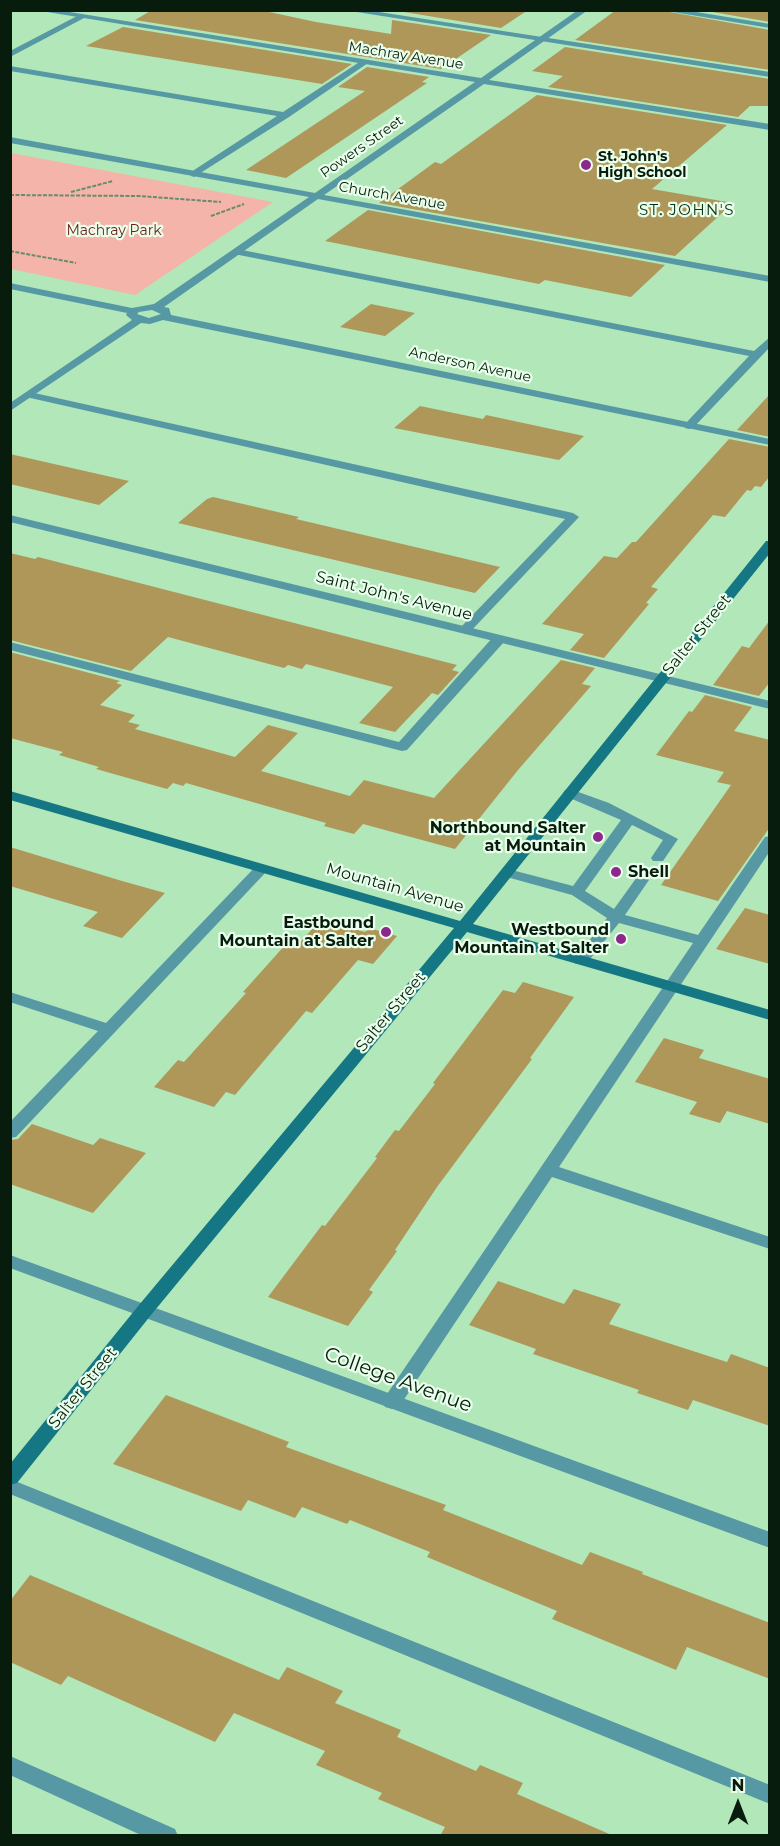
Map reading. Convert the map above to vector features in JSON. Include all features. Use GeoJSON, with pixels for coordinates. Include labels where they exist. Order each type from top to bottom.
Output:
{"type":"FeatureCollection","features":[{"type":"Feature","properties":{"kind":"main road","name":"Salter Street"},"geometry":{"type":"LineString","coordinates":[[10,1478],[145,1310],[508,873],[770,544]]}},
{"type":"Feature","properties":{"kind":"main road","name":"Mountain Avenue"},"geometry":{"type":"LineString","coordinates":[[10,795],[770,1015]]}},
{"type":"Feature","properties":{"kind":"street","name":"Machray Avenue"},"geometry":{"type":"LineString","coordinates":[[39,10],[770,128]]}},
{"type":"Feature","properties":{"kind":"street"},"geometry":{"type":"LineString","coordinates":[[348,10],[770,75]]}},
{"type":"Feature","properties":{"kind":"street","name":"Powers Street"},"geometry":{"type":"LineString","coordinates":[[157,307],[584,10]]}},
{"type":"Feature","properties":{"kind":"street"},"geometry":{"type":"LineString","coordinates":[[665,10],[770,26]]}},
{"type":"Feature","properties":{"kind":"street"},"geometry":{"type":"LineString","coordinates":[[10,55],[82,17]]}},
{"type":"Feature","properties":{"kind":"street"},"geometry":{"type":"LineString","coordinates":[[194,174],[364,63]]}},
{"type":"Feature","properties":{"kind":"street"},"geometry":{"type":"LineString","coordinates":[[10,68],[286,114]]}},
{"type":"Feature","properties":{"kind":"street","name":"Church Avenue"},"geometry":{"type":"LineString","coordinates":[[10,140],[770,279]]}},
{"type":"Feature","properties":{"kind":"street"},"geometry":{"type":"LineString","coordinates":[[237,252],[756,354]]}},
{"type":"Feature","properties":{"kind":"street"},"geometry":{"type":"LineString","coordinates":[[12,288],[136,315]]}},
{"type":"Feature","properties":{"kind":"street"},"geometry":{"type":"LineString","coordinates":[[10,408],[136,315],[141,307],[157,307],[165,310],[164,317]]}},
{"type":"Feature","properties":{"kind":"street","name":"Anderson Avenue"},"geometry":{"type":"LineString","coordinates":[[136,315],[150,321],[164,317],[770,442]]}},
{"type":"Feature","properties":{"kind":"street"},"geometry":{"type":"LineString","coordinates":[[689,426],[770,340]]}},
{"type":"Feature","properties":{"kind":"street"},"geometry":{"type":"LineString","coordinates":[[30,395],[573,517],[465,630]]}},
{"type":"Feature","properties":{"kind":"street","name":"Saint John's Avenue"},"geometry":{"type":"LineString","coordinates":[[10,518],[770,705]]}},
{"type":"Feature","properties":{"kind":"street"},"geometry":{"type":"LineString","coordinates":[[10,646],[402,747],[499,639]]}},
{"type":"Feature","properties":{"kind":"street"},"geometry":{"type":"LineString","coordinates":[[570,793],[604,806],[671,839],[658,858]]}},
{"type":"Feature","properties":{"kind":"street"},"geometry":{"type":"LineString","coordinates":[[577,892],[629,819]]}},
{"type":"Feature","properties":{"kind":"street"},"geometry":{"type":"LineString","coordinates":[[392,1402],[768,844]]}},
{"type":"Feature","properties":{"kind":"street"},"geometry":{"type":"LineString","coordinates":[[10,1133],[262,868]]}},
{"type":"Feature","properties":{"kind":"street"},"geometry":{"type":"LineString","coordinates":[[508,873],[577,892],[616,916],[702,940]]}},
{"type":"Feature","properties":{"kind":"street"},"geometry":{"type":"LineString","coordinates":[[581,961],[642,880]]}},
{"type":"Feature","properties":{"kind":"street"},"geometry":{"type":"LineString","coordinates":[[10,998],[109,1029]]}},
{"type":"Feature","properties":{"kind":"street"},"geometry":{"type":"LineString","coordinates":[[547,1169],[770,1243]]}},
{"type":"Feature","properties":{"kind":"street","name":"College Avenue"},"geometry":{"type":"LineString","coordinates":[[10,1261],[770,1540]]}},
{"type":"Feature","properties":{"kind":"street"},"geometry":{"type":"LineString","coordinates":[[10,1486],[770,1795]]}},
{"type":"Feature","properties":{"kind":"street"},"geometry":{"type":"LineString","coordinates":[[10,1765],[167,1836]]}},
{"type":"Feature","properties":{"kind":"path"},"geometry":{"type":"LineString","coordinates":[[64,194],[114,181]]}},
{"type":"Feature","properties":{"kind":"path"},"geometry":{"type":"LineString","coordinates":[[10,195],[139,196],[221,202]]}},
{"type":"Feature","properties":{"kind":"path"},"geometry":{"type":"LineString","coordinates":[[233,203],[253,205]]}},
{"type":"Feature","properties":{"kind":"path"},"geometry":{"type":"LineString","coordinates":[[211,216],[244,204]]}},
{"type":"Feature","properties":{"kind":"path"},"geometry":{"type":"LineString","coordinates":[[10,251],[76,263]]}},
{"type":"Feature","properties":{"kind":"green space","name":"Machray Park"},"geometry":{"type":"Polygon","coordinates":[[[11,153],[273,202],[135,295],[11,269],[11,153]]]}},
{"type":"Feature","properties":{"kind":"building"},"geometry":{"type":"Polygon","coordinates":[[[152,10],[260,10],[391,34],[392,20],[491,35],[441,69],[135,20],[152,10]]]}},
{"type":"Feature","properties":{"kind":"building"},"geometry":{"type":"Polygon","coordinates":[[[392,10],[528,10],[501,28],[392,10]]]}},
{"type":"Feature","properties":{"kind":"building"},"geometry":{"type":"Polygon","coordinates":[[[616,10],[659,10],[770,30],[770,70],[575,40],[616,10]]]}},
{"type":"Feature","properties":{"kind":"building"},"geometry":{"type":"Polygon","coordinates":[[[701,10],[770,10],[770,22],[701,10]]]}},
{"type":"Feature","properties":{"kind":"building"},"geometry":{"type":"Polygon","coordinates":[[[123,27],[352,64],[322,84],[86,46],[123,27]]]}},
{"type":"Feature","properties":{"kind":"building"},"geometry":{"type":"Polygon","coordinates":[[[565,47],[770,79],[770,106],[750,106],[738,117],[548,87],[563,76],[532,71],[565,47]]]}},
{"type":"Feature","properties":{"kind":"building"},"geometry":{"type":"Polygon","coordinates":[[[367,67],[429,77],[422,82],[427,83],[286,178],[246,170],[365,91],[338,87],[367,67]]]}},
{"type":"Feature","properties":{"kind":"building","name":"St. John's High School"},"geometry":{"type":"Polygon","coordinates":[[[537,95],[727,125],[652,189],[733,203],[675,256],[379,203],[435,162],[441,164],[537,95]]]}},
{"type":"Feature","properties":{"kind":"building"},"geometry":{"type":"Polygon","coordinates":[[[368,210],[665,265],[631,297],[545,280],[539,284],[325,241],[368,210]]]}},
{"type":"Feature","properties":{"kind":"building"},"geometry":{"type":"Polygon","coordinates":[[[371,304],[415,313],[385,336],[340,327],[371,304]]]}},
{"type":"Feature","properties":{"kind":"building"},"geometry":{"type":"Polygon","coordinates":[[[770,394],[770,437],[737,430],[770,394]]]}},
{"type":"Feature","properties":{"kind":"building"},"geometry":{"type":"Polygon","coordinates":[[[420,406],[483,419],[486,415],[584,436],[559,460],[394,428],[420,406]]]}},
{"type":"Feature","properties":{"kind":"building"},"geometry":{"type":"Polygon","coordinates":[[[729,439],[770,447],[770,476],[761,487],[755,486],[751,491],[747,490],[725,517],[713,515],[651,587],[658,589],[646,603],[649,604],[604,658],[570,650],[584,634],[542,624],[604,556],[617,558],[632,542],[636,542],[729,439]]]}},
{"type":"Feature","properties":{"kind":"building"},"geometry":{"type":"Polygon","coordinates":[[[10,454],[129,481],[99,505],[10,484],[10,454]]]}},
{"type":"Feature","properties":{"kind":"building"},"geometry":{"type":"Polygon","coordinates":[[[213,497],[500,567],[475,593],[178,523],[207,499],[213,497]]]}},
{"type":"Feature","properties":{"kind":"building"},"geometry":{"type":"Polygon","coordinates":[[[10,553],[35,559],[38,557],[457,665],[452,670],[459,672],[438,695],[432,693],[395,732],[359,723],[393,687],[306,664],[302,669],[288,665],[284,668],[168,637],[131,671],[10,640],[10,553]]]}},
{"type":"Feature","properties":{"kind":"building"},"geometry":{"type":"Polygon","coordinates":[[[770,620],[770,682],[759,696],[713,685],[742,646],[749,648],[770,620]]]}},
{"type":"Feature","properties":{"kind":"building"},"geometry":{"type":"Polygon","coordinates":[[[10,652],[120,681],[116,683],[122,685],[100,705],[135,715],[128,722],[140,725],[135,729],[235,757],[268,725],[298,733],[261,771],[350,796],[364,780],[434,798],[561,660],[595,668],[582,684],[591,686],[518,770],[455,849],[363,824],[354,834],[324,826],[326,823],[186,783],[183,786],[173,783],[167,789],[96,769],[99,767],[59,755],[63,752],[10,738],[10,652]]]}},
{"type":"Feature","properties":{"kind":"building"},"geometry":{"type":"Polygon","coordinates":[[[705,695],[752,707],[734,731],[770,740],[770,827],[718,901],[661,885],[731,785],[717,782],[724,772],[656,755],[689,711],[692,712],[705,695]]]}},
{"type":"Feature","properties":{"kind":"building"},"geometry":{"type":"Polygon","coordinates":[[[10,847],[165,893],[122,938],[83,926],[98,912],[10,886],[10,847]]]}},
{"type":"Feature","properties":{"kind":"building"},"geometry":{"type":"Polygon","coordinates":[[[745,908],[770,915],[770,964],[716,949],[745,908]]]}},
{"type":"Feature","properties":{"kind":"building"},"geometry":{"type":"Polygon","coordinates":[[[321,919],[365,932],[369,928],[397,936],[373,964],[358,960],[312,1013],[306,1011],[235,1095],[226,1092],[214,1107],[154,1087],[178,1060],[184,1062],[286,944],[296,947],[321,919]]]}},
{"type":"Feature","properties":{"kind":"building"},"geometry":{"type":"Polygon","coordinates":[[[523,982],[574,997],[530,1058],[532,1059],[437,1187],[395,1250],[397,1251],[369,1290],[373,1292],[348,1326],[268,1297],[322,1225],[325,1226],[377,1158],[375,1157],[395,1130],[399,1131],[435,1084],[433,1083],[503,990],[515,993],[523,982]]]}},
{"type":"Feature","properties":{"kind":"building"},"geometry":{"type":"Polygon","coordinates":[[[664,1038],[704,1050],[699,1058],[770,1079],[770,1124],[727,1111],[720,1123],[689,1114],[697,1102],[635,1082],[664,1038]]]}},
{"type":"Feature","properties":{"kind":"building"},"geometry":{"type":"Polygon","coordinates":[[[32,1124],[93,1145],[100,1138],[146,1153],[93,1213],[10,1184],[10,1140],[18,1139],[32,1124]]]}},
{"type":"Feature","properties":{"kind":"building"},"geometry":{"type":"Polygon","coordinates":[[[498,1281],[564,1304],[574,1289],[621,1304],[609,1324],[727,1362],[731,1354],[770,1368],[770,1426],[693,1400],[688,1410],[637,1393],[639,1390],[533,1354],[536,1349],[469,1325],[498,1281]]]}},
{"type":"Feature","properties":{"kind":"building"},"geometry":{"type":"Polygon","coordinates":[[[166,1395],[289,1442],[286,1447],[446,1505],[443,1510],[582,1565],[590,1552],[770,1623],[770,1679],[687,1647],[676,1670],[552,1619],[557,1611],[427,1557],[430,1552],[350,1520],[347,1524],[302,1507],[295,1518],[248,1500],[241,1511],[113,1464],[166,1395]]]}},
{"type":"Feature","properties":{"kind":"building"},"geometry":{"type":"Polygon","coordinates":[[[30,1575],[279,1680],[287,1667],[343,1691],[335,1703],[401,1730],[397,1737],[476,1771],[480,1765],[523,1783],[517,1794],[614,1836],[440,1836],[445,1827],[378,1799],[382,1793],[316,1765],[325,1751],[234,1713],[215,1742],[68,1676],[61,1685],[10,1662],[10,1601],[30,1575]]]}},
{"type":"Feature","properties":{"kind":"place","name":"St. John's High School"},"geometry":{"type":"Point","coordinates":[586,165]}},
{"type":"Feature","properties":{"kind":"place","name":"Northbound Salter at Mountain"},"geometry":{"type":"Point","coordinates":[598,837]}},
{"type":"Feature","properties":{"kind":"place","name":"Shell"},"geometry":{"type":"Point","coordinates":[616,872]}},
{"type":"Feature","properties":{"kind":"place","name":"Eastbound Mountain at Salter"},"geometry":{"type":"Point","coordinates":[386,932]}},
{"type":"Feature","properties":{"kind":"place","name":"Westbound Mountain at Salter"},"geometry":{"type":"Point","coordinates":[621,939]}},
{"type":"Feature","properties":{"kind":"district","name":"ST. JOHN'S"},"geometry":{"type":"Point","coordinates":[687,211]}}]}
